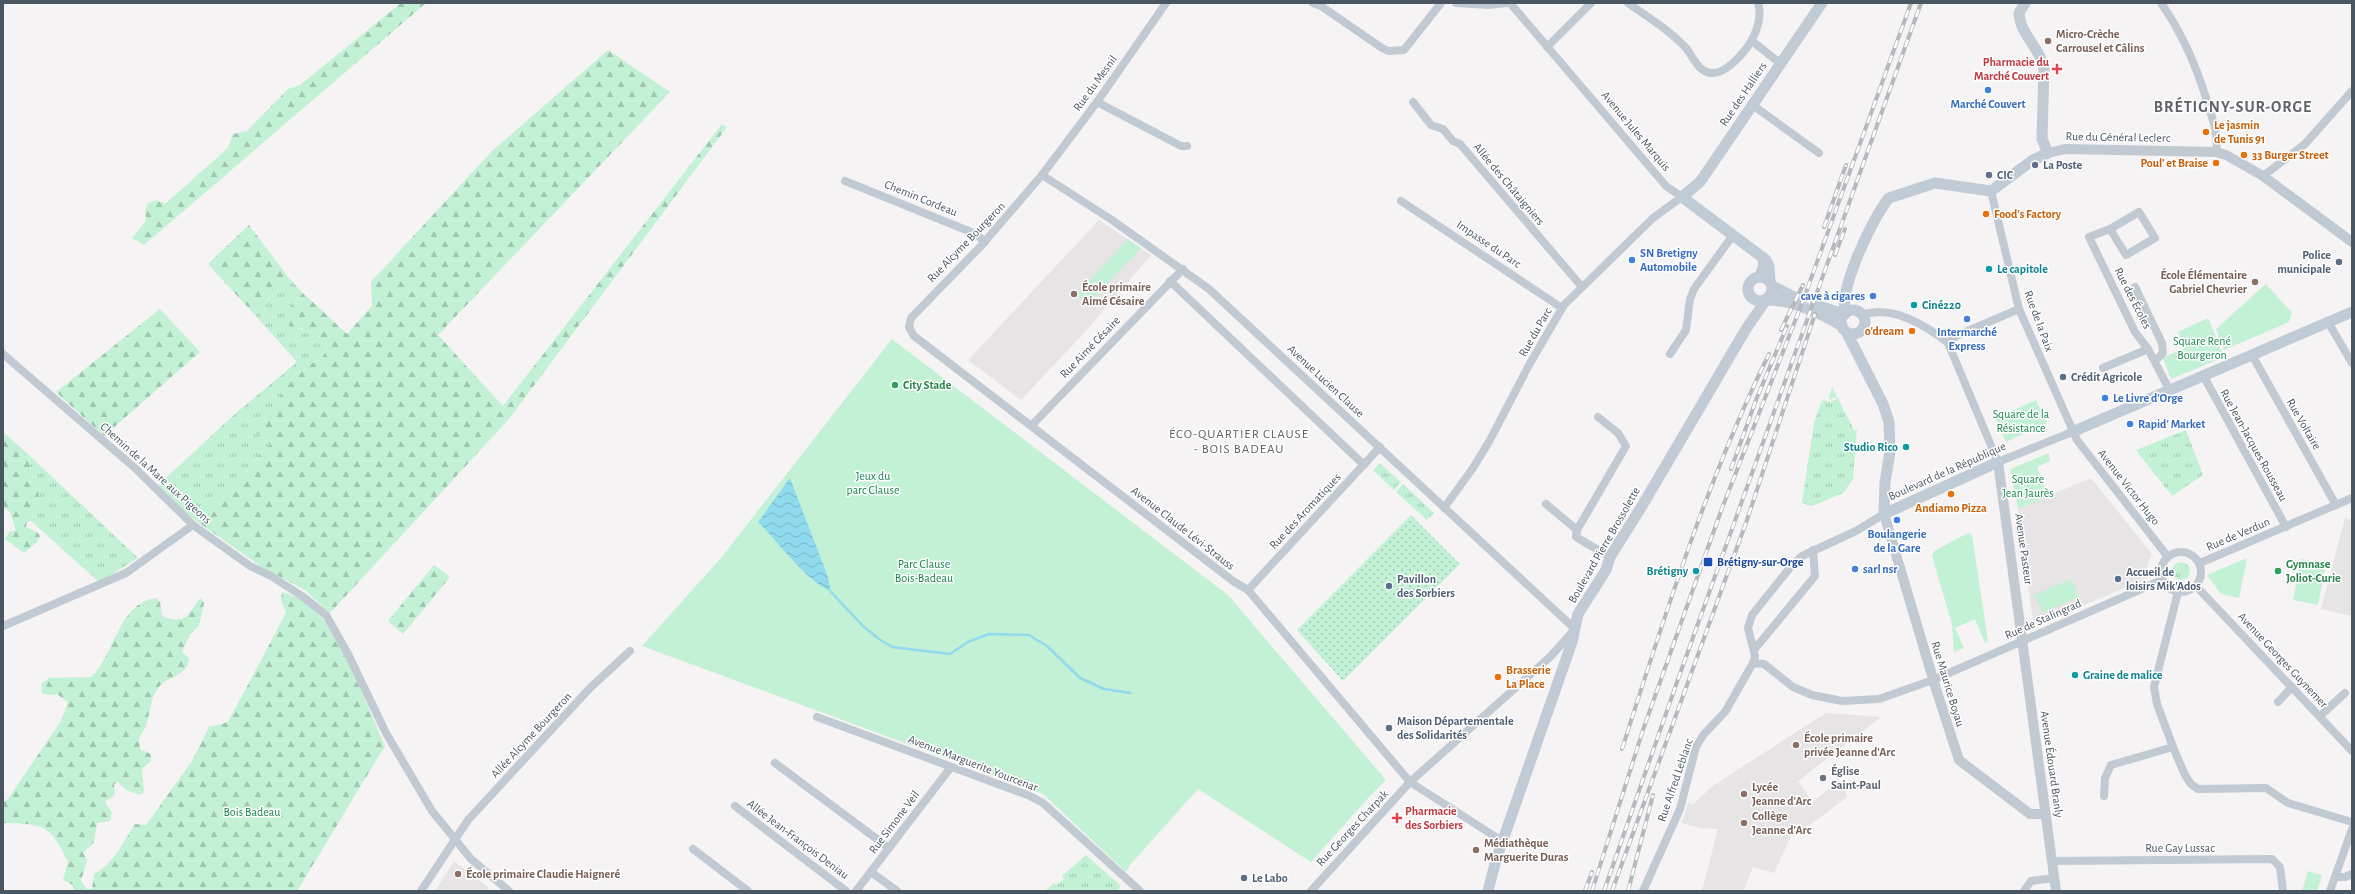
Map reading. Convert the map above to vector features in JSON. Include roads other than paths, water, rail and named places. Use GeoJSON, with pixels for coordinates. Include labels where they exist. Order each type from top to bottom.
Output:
{"type":"FeatureCollection","features":[{"type":"Feature","properties":{"kind":"main road","name":"Rue des Halliers"},"geometry":{"type":"LineString","coordinates":[[1682,197],[1700,182],[1751,104],[1822,3]]}},
{"type":"Feature","properties":{"kind":"main road"},"geometry":{"type":"LineString","coordinates":[[2025,3],[2019,13],[2021,25],[2041,58],[2044,68],[2042,139],[2048,153]]}},
{"type":"Feature","properties":{"kind":"main road","name":"Rue du Général Leclerc"},"geometry":{"type":"LineString","coordinates":[[1991,191],[2033,160],[2048,153]]}},
{"type":"Feature","properties":{"kind":"main road"},"geometry":{"type":"LineString","coordinates":[[1844,329],[1852,313],[1848,286],[1861,246],[1889,198],[1934,183],[1991,191]]}},
{"type":"Feature","properties":{"kind":"main road","name":"Avenue Jules Marquis"},"geometry":{"type":"LineString","coordinates":[[1682,197],[1762,257]]}},
{"type":"Feature","properties":{"kind":"main road"},"geometry":{"type":"LineString","coordinates":[[1762,257],[1769,266],[1772,294],[1766,300]]}},
{"type":"Feature","properties":{"kind":"main road"},"geometry":{"type":"LineString","coordinates":[[1758,277],[1771,284],[1790,296],[1852,313],[1865,325],[1858,333],[1844,329],[1822,315],[1788,303],[1766,300],[1756,301],[1749,295],[1748,291],[1750,282],[1758,277]]}},
{"type":"Feature","properties":{"kind":"main road","name":"Boulevard Pierre Brossolette"},"geometry":{"type":"LineString","coordinates":[[1488,891],[1502,841],[1575,629],[1578,614],[1606,570],[1610,557],[1642,506],[1746,329],[1766,300]]}},
{"type":"Feature","properties":{"kind":"main road","name":"Boulevard de la République"},"geometry":{"type":"LineString","coordinates":[[2072,432],[2169,389],[2352,312]]}},
{"type":"Feature","properties":{"kind":"main road"},"geometry":{"type":"LineString","coordinates":[[1844,329],[1883,404],[1889,422],[1890,452],[1884,482],[1884,514]]}},
{"type":"Feature","properties":{"kind":"main road","name":"Boulevard de la République"},"geometry":{"type":"LineString","coordinates":[[1884,514],[1998,462]]}},
{"type":"Feature","properties":{"kind":"street","name":"Rue du Mesnil"},"geometry":{"type":"LineString","coordinates":[[1042,175],[1097,102],[1166,3]]}},
{"type":"Feature","properties":{"kind":"street"},"geometry":{"type":"LineString","coordinates":[[1313,3],[1321,6],[1382,48],[1396,52],[1404,50],[1441,3]]}},
{"type":"Feature","properties":{"kind":"street"},"geometry":{"type":"LineString","coordinates":[[1456,3],[1488,5],[1508,3]]}},
{"type":"Feature","properties":{"kind":"street","name":"Avenue Jules Marquis"},"geometry":{"type":"LineString","coordinates":[[1508,3],[1548,47],[1666,186],[1682,197]]}},
{"type":"Feature","properties":{"kind":"street"},"geometry":{"type":"LineString","coordinates":[[1548,47],[1591,3]]}},
{"type":"Feature","properties":{"kind":"street"},"geometry":{"type":"LineString","coordinates":[[1628,3],[1675,37],[1698,65],[1707,72],[1722,70],[1740,57],[1752,41],[1760,17],[1758,3]]}},
{"type":"Feature","properties":{"kind":"street"},"geometry":{"type":"LineString","coordinates":[[2161,3],[2182,36],[2195,64],[2218,137],[2216,152]]}},
{"type":"Feature","properties":{"kind":"street"},"geometry":{"type":"LineString","coordinates":[[1752,41],[1780,63]]}},
{"type":"Feature","properties":{"kind":"street"},"geometry":{"type":"LineString","coordinates":[[2262,176],[2305,144],[2352,91]]}},
{"type":"Feature","properties":{"kind":"street"},"geometry":{"type":"LineString","coordinates":[[1097,102],[1181,146],[1186,146]]}},
{"type":"Feature","properties":{"kind":"street","name":"Allée des Châtaigniers"},"geometry":{"type":"LineString","coordinates":[[1413,102],[1431,125],[1443,130],[1453,141],[1460,144],[1582,287]]}},
{"type":"Feature","properties":{"kind":"street"},"geometry":{"type":"LineString","coordinates":[[1751,104],[1819,153]]}},
{"type":"Feature","properties":{"kind":"street","name":"Rue du Général Leclerc"},"geometry":{"type":"LineString","coordinates":[[2048,153],[2065,149],[2216,152],[2226,155],[2262,176],[2352,242]]}},
{"type":"Feature","properties":{"kind":"street","name":"Rue Alcyme Bourgeron"},"geometry":{"type":"LineString","coordinates":[[909,327],[911,318],[985,242],[1042,175]]}},
{"type":"Feature","properties":{"kind":"street","name":"Avenue Lucien Clause"},"geometry":{"type":"LineString","coordinates":[[1042,175],[1183,269],[1236,313],[1575,629]]}},
{"type":"Feature","properties":{"kind":"street","name":"Chemin Cordeau"},"geometry":{"type":"LineString","coordinates":[[845,181],[976,234],[985,242]]}},
{"type":"Feature","properties":{"kind":"street","name":"Rue de la Paix"},"geometry":{"type":"LineString","coordinates":[[1991,191],[2019,309],[2072,432]]}},
{"type":"Feature","properties":{"kind":"street","name":"Rue du Parc"},"geometry":{"type":"LineString","coordinates":[[1444,508],[1473,468],[1490,440],[1562,308],[1653,218],[1682,197]]}},
{"type":"Feature","properties":{"kind":"street","name":"Impasse du Parc"},"geometry":{"type":"LineString","coordinates":[[1401,201],[1562,308]]}},
{"type":"Feature","properties":{"kind":"street","name":"Rue des Écoles"},"geometry":{"type":"LineString","coordinates":[[2110,229],[2126,255],[2154,238],[2139,212],[2110,229],[2089,237],[2135,332],[2148,348],[2169,389]]}},
{"type":"Feature","properties":{"kind":"street"},"geometry":{"type":"LineString","coordinates":[[1670,354],[1686,330],[1690,299],[1694,289],[1733,236]]}},
{"type":"Feature","properties":{"kind":"street"},"geometry":{"type":"LineString","coordinates":[[1758,277],[1762,266],[1762,257]]}},
{"type":"Feature","properties":{"kind":"street","name":"Rue Aimé Césaire"},"geometry":{"type":"LineString","coordinates":[[1032,426],[1183,269]]}},
{"type":"Feature","properties":{"kind":"street"},"geometry":{"type":"LineString","coordinates":[[1170,281],[1364,465]]}},
{"type":"Feature","properties":{"kind":"street"},"geometry":{"type":"LineString","coordinates":[[2135,287],[2162,343],[2163,353],[2155,361]]}},
{"type":"Feature","properties":{"kind":"street"},"geometry":{"type":"LineString","coordinates":[[1948,343],[1956,336],[2019,309]]}},
{"type":"Feature","properties":{"kind":"street"},"geometry":{"type":"LineString","coordinates":[[1852,313],[1889,313],[1933,331],[1948,343],[1998,462]]}},
{"type":"Feature","properties":{"kind":"street"},"geometry":{"type":"LineString","coordinates":[[2328,322],[2352,363]]}},
{"type":"Feature","properties":{"kind":"street","name":"Avenue Claude Lévi-Strauss"},"geometry":{"type":"LineString","coordinates":[[909,327],[914,336],[1233,581],[1248,590],[1410,782],[1502,841]]}},
{"type":"Feature","properties":{"kind":"street"},"geometry":{"type":"LineString","coordinates":[[2103,368],[2148,348]]}},
{"type":"Feature","properties":{"kind":"street","name":"Chemin de la Mare aux Pigeons"},"geometry":{"type":"LineString","coordinates":[[3,354],[136,469],[193,525],[250,566],[296,592],[326,615],[348,654],[386,733],[432,811],[471,859],[510,891]]}},
{"type":"Feature","properties":{"kind":"street","name":"Rue Voltaire"},"geometry":{"type":"LineString","coordinates":[[2252,354],[2336,505]]}},
{"type":"Feature","properties":{"kind":"street","name":"Rue Jean-Jacques Rousseau"},"geometry":{"type":"LineString","coordinates":[[2203,375],[2286,526]]}},
{"type":"Feature","properties":{"kind":"street"},"geometry":{"type":"LineString","coordinates":[[1598,417],[1618,433],[1626,446],[1576,534],[1578,539],[1610,557]]}},
{"type":"Feature","properties":{"kind":"street","name":"Boulevard de la République"},"geometry":{"type":"LineString","coordinates":[[1998,462],[2072,432]]}},
{"type":"Feature","properties":{"kind":"street","name":"Avenue Victor Hugo"},"geometry":{"type":"LineString","coordinates":[[2072,432],[2168,557]]}},
{"type":"Feature","properties":{"kind":"street","name":"Rue des Aromatiques"},"geometry":{"type":"LineString","coordinates":[[1248,590],[1380,447]]}},
{"type":"Feature","properties":{"kind":"street","name":"Avenue Pasteur"},"geometry":{"type":"LineString","coordinates":[[1998,462],[2023,640]]}},
{"type":"Feature","properties":{"kind":"street","name":"Rue de Verdun"},"geometry":{"type":"LineString","coordinates":[[2200,563],[2352,498]]}},
{"type":"Feature","properties":{"kind":"street"},"geometry":{"type":"LineString","coordinates":[[1546,504],[1578,530]]}},
{"type":"Feature","properties":{"kind":"street"},"geometry":{"type":"LineString","coordinates":[[1753,663],[1755,656],[1748,628],[1752,615],[1793,564],[1813,550],[1856,531],[1884,514]]}},
{"type":"Feature","properties":{"kind":"street","name":"Rue Maurice Boyau"},"geometry":{"type":"LineString","coordinates":[[1884,514],[1933,680],[1959,760],[2030,814],[2035,816],[2046,814]]}},
{"type":"Feature","properties":{"kind":"street"},"geometry":{"type":"LineString","coordinates":[[3,626],[126,573],[193,525]]}},
{"type":"Feature","properties":{"kind":"street"},"geometry":{"type":"LineString","coordinates":[[1754,650],[1815,576],[1813,550]]}},
{"type":"Feature","properties":{"kind":"street"},"geometry":{"type":"LineString","coordinates":[[2185,552],[2195,557],[2200,563],[2202,573],[2196,586],[2189,591],[2178,592],[2166,586],[2162,580],[2161,571],[2168,557],[2173,554],[2185,552]]}},
{"type":"Feature","properties":{"kind":"street","name":"Rue de Stalingrad"},"geometry":{"type":"LineString","coordinates":[[1753,663],[1764,664],[1801,691],[1837,700],[1879,700],[1933,680],[2162,580]]}},
{"type":"Feature","properties":{"kind":"street","name":"Avenue Georges Guynemer"},"geometry":{"type":"LineString","coordinates":[[2196,586],[2352,751]]}},
{"type":"Feature","properties":{"kind":"street"},"geometry":{"type":"LineString","coordinates":[[2178,592],[2154,687],[2157,704],[2173,747],[2188,779],[2198,789],[2257,786],[2266,788],[2288,803],[2352,822]]}},
{"type":"Feature","properties":{"kind":"street","name":"Rue Georges Charpak"},"geometry":{"type":"LineString","coordinates":[[1311,891],[1410,782],[1551,656],[1575,629]]}},
{"type":"Feature","properties":{"kind":"street","name":"Avenue Édouard Branly"},"geometry":{"type":"LineString","coordinates":[[2023,640],[2056,891]]}},
{"type":"Feature","properties":{"kind":"street","name":"Allée Alcyme Bourgeron"},"geometry":{"type":"LineString","coordinates":[[421,891],[468,820],[590,688],[630,651]]}},
{"type":"Feature","properties":{"kind":"street","name":"Rue Alfred Leblanc"},"geometry":{"type":"LineString","coordinates":[[1643,891],[1680,809],[1696,747],[1704,734],[1730,704],[1753,663]]}},
{"type":"Feature","properties":{"kind":"street"},"geometry":{"type":"LineString","coordinates":[[2278,702],[2292,687]]}},
{"type":"Feature","properties":{"kind":"street"},"geometry":{"type":"LineString","coordinates":[[2320,716],[2345,693]]}},
{"type":"Feature","properties":{"kind":"street","name":"Avenue Marguerite Yourcenar"},"geometry":{"type":"LineString","coordinates":[[817,717],[1043,803],[1140,891]]}},
{"type":"Feature","properties":{"kind":"street"},"geometry":{"type":"LineString","coordinates":[[2104,796],[2105,778],[2111,765],[2173,747]]}},
{"type":"Feature","properties":{"kind":"street"},"geometry":{"type":"LineString","coordinates":[[775,763],[889,848]]}},
{"type":"Feature","properties":{"kind":"street","name":"Rue Simone Veil"},"geometry":{"type":"LineString","coordinates":[[856,891],[951,767]]}},
{"type":"Feature","properties":{"kind":"street","name":"Allée Jean-François Deniau"},"geometry":{"type":"LineString","coordinates":[[735,806],[846,891]]}},
{"type":"Feature","properties":{"kind":"street"},"geometry":{"type":"LineString","coordinates":[[2330,891],[2352,829]]}},
{"type":"Feature","properties":{"kind":"street"},"geometry":{"type":"LineString","coordinates":[[693,849],[748,891]]}},
{"type":"Feature","properties":{"kind":"street","name":"Rue Gay Lussac"},"geometry":{"type":"LineString","coordinates":[[2052,861],[2272,860],[2280,867],[2283,891]]}},
{"type":"Feature","properties":{"kind":"street"},"geometry":{"type":"LineString","coordinates":[[871,872],[897,891]]}},
{"type":"Feature","properties":{"kind":"street"},"geometry":{"type":"LineString","coordinates":[[2335,877],[2345,877],[2352,874]]}},
{"type":"Feature","properties":{"kind":"street"},"geometry":{"type":"LineString","coordinates":[[2024,891],[2031,881],[2054,878]]}},
{"type":"Feature","properties":{"kind":"water"},"geometry":{"type":"Polygon","coordinates":[[[790,478],[828,577],[831,592],[820,586],[801,569],[758,522],[790,478]]]}},
{"type":"Feature","properties":{"kind":"waterway"},"geometry":{"type":"LineString","coordinates":[[831,592],[864,627],[892,647],[950,654],[968,642],[989,634],[1029,635],[1047,646],[1080,678],[1104,689],[1130,693]]}},
{"type":"Feature","properties":{"kind":"railway"},"geometry":{"type":"LineString","coordinates":[[1592,891],[1643,730],[1721,511],[1804,298],[1911,3]]}},
{"type":"Feature","properties":{"kind":"railway"},"geometry":{"type":"LineString","coordinates":[[1604,891],[1677,682],[1921,3]]}},
{"type":"Feature","properties":{"kind":"railway"},"geometry":{"type":"LineString","coordinates":[[1824,227],[1846,165]]}},
{"type":"Feature","properties":{"kind":"railway"},"geometry":{"type":"LineString","coordinates":[[1835,255],[1845,229]]}},
{"type":"Feature","properties":{"kind":"railway"},"geometry":{"type":"LineString","coordinates":[[1781,330],[1803,285]]}},
{"type":"Feature","properties":{"kind":"railway"},"geometry":{"type":"LineString","coordinates":[[1612,891],[1747,520],[1815,314]]}},
{"type":"Feature","properties":{"kind":"railway"},"geometry":{"type":"LineString","coordinates":[[1731,469],[1756,400],[1787,326]]}},
{"type":"Feature","properties":{"kind":"railway"},"geometry":{"type":"LineString","coordinates":[[1622,749],[1688,548],[1726,450],[1769,354]]}},
{"type":"Feature","properties":{"kind":"railway"},"geometry":{"type":"LineString","coordinates":[[1628,891],[1653,795]]}},
{"type":"Feature","properties":{"kind":"railway"},"geometry":{"type":"LineString","coordinates":[[1585,891],[1592,872]]}},
{"type":"Feature","properties":{"kind":"place","name":"Micro-Crèche Carrousel et Câlins"},"geometry":{"type":"Point","coordinates":[2048,41]}},
{"type":"Feature","properties":{"kind":"place","name":"Pharmacie du Marché Couvert"},"geometry":{"type":"Point","coordinates":[2057,69]}},
{"type":"Feature","properties":{"kind":"place","name":"Marché Couvert"},"geometry":{"type":"Point","coordinates":[1988,90]}},
{"type":"Feature","properties":{"kind":"place","name":"Le jasmin de Tunis 91"},"geometry":{"type":"Point","coordinates":[2206,132]}},
{"type":"Feature","properties":{"kind":"place","name":"33 Burger Street"},"geometry":{"type":"Point","coordinates":[2244,155]}},
{"type":"Feature","properties":{"kind":"place","name":"Poul' et Braise"},"geometry":{"type":"Point","coordinates":[2216,163]}},
{"type":"Feature","properties":{"kind":"place","name":"La Poste"},"geometry":{"type":"Point","coordinates":[2035,165]}},
{"type":"Feature","properties":{"kind":"place","name":"CIC"},"geometry":{"type":"Point","coordinates":[1989,175]}},
{"type":"Feature","properties":{"kind":"place","name":"Food's Factory"},"geometry":{"type":"Point","coordinates":[1986,214]}},
{"type":"Feature","properties":{"kind":"place","name":"SN Bretigny Automobile"},"geometry":{"type":"Point","coordinates":[1632,260]}},
{"type":"Feature","properties":{"kind":"place","name":"Police municipale"},"geometry":{"type":"Point","coordinates":[2339,262]}},
{"type":"Feature","properties":{"kind":"place","name":"Le capitole"},"geometry":{"type":"Point","coordinates":[1989,269]}},
{"type":"Feature","properties":{"kind":"place","name":"École Élémentaire Gabriel Chevrier"},"geometry":{"type":"Point","coordinates":[2255,282]}},
{"type":"Feature","properties":{"kind":"place","name":"École primaire Aimé Césaire"},"geometry":{"type":"Point","coordinates":[1074,294]}},
{"type":"Feature","properties":{"kind":"place","name":"cave à cigares"},"geometry":{"type":"Point","coordinates":[1873,296]}},
{"type":"Feature","properties":{"kind":"place","name":"Ciné220"},"geometry":{"type":"Point","coordinates":[1914,305]}},
{"type":"Feature","properties":{"kind":"place","name":"Intermarché Express"},"geometry":{"type":"Point","coordinates":[1967,319]}},
{"type":"Feature","properties":{"kind":"place","name":"o'dream"},"geometry":{"type":"Point","coordinates":[1912,331]}},
{"type":"Feature","properties":{"kind":"place","name":"Crédit Agricole"},"geometry":{"type":"Point","coordinates":[2063,377]}},
{"type":"Feature","properties":{"kind":"place","name":"City Stade"},"geometry":{"type":"Point","coordinates":[895,385]}},
{"type":"Feature","properties":{"kind":"place","name":"Le Livre d'Orge"},"geometry":{"type":"Point","coordinates":[2105,398]}},
{"type":"Feature","properties":{"kind":"place","name":"Rapid' Market"},"geometry":{"type":"Point","coordinates":[2130,424]}},
{"type":"Feature","properties":{"kind":"place","name":"Studio Rico"},"geometry":{"type":"Point","coordinates":[1906,447]}},
{"type":"Feature","properties":{"kind":"place","name":"Andiamo Pizza"},"geometry":{"type":"Point","coordinates":[1951,494]}},
{"type":"Feature","properties":{"kind":"place","name":"Boulangerie de la Gare"},"geometry":{"type":"Point","coordinates":[1897,520]}},
{"type":"Feature","properties":{"kind":"place","name":"Brétigny-sur-Orge"},"geometry":{"type":"Point","coordinates":[1708,562]}},
{"type":"Feature","properties":{"kind":"place","name":"sarl nsr"},"geometry":{"type":"Point","coordinates":[1855,569]}},
{"type":"Feature","properties":{"kind":"place","name":"Brétigny"},"geometry":{"type":"Point","coordinates":[1696,571]}},
{"type":"Feature","properties":{"kind":"place","name":"Gymnase Joliot-Curie"},"geometry":{"type":"Point","coordinates":[2278,571]}},
{"type":"Feature","properties":{"kind":"place","name":"Accueil de loisirs Mik'Ados"},"geometry":{"type":"Point","coordinates":[2118,579]}},
{"type":"Feature","properties":{"kind":"place","name":"Pavillon des Sorbiers"},"geometry":{"type":"Point","coordinates":[1389,586]}},
{"type":"Feature","properties":{"kind":"place","name":"Graine de malice"},"geometry":{"type":"Point","coordinates":[2075,675]}},
{"type":"Feature","properties":{"kind":"place","name":"Brasserie La Place"},"geometry":{"type":"Point","coordinates":[1498,677]}},
{"type":"Feature","properties":{"kind":"place","name":"Maison Départementale des Solidarités"},"geometry":{"type":"Point","coordinates":[1389,728]}},
{"type":"Feature","properties":{"kind":"place","name":"École primaire privée Jeanne d'Arc"},"geometry":{"type":"Point","coordinates":[1796,745]}},
{"type":"Feature","properties":{"kind":"place","name":"Église Saint-Paul"},"geometry":{"type":"Point","coordinates":[1823,778]}},
{"type":"Feature","properties":{"kind":"place","name":"Lycée Jeanne d'Arc"},"geometry":{"type":"Point","coordinates":[1744,794]}},
{"type":"Feature","properties":{"kind":"place","name":"Pharmacie des Sorbiers"},"geometry":{"type":"Point","coordinates":[1397,818]}},
{"type":"Feature","properties":{"kind":"place","name":"Collège Jeanne d'Arc"},"geometry":{"type":"Point","coordinates":[1744,823]}},
{"type":"Feature","properties":{"kind":"place","name":"Médiathèque Marguerite Duras"},"geometry":{"type":"Point","coordinates":[1476,850]}},
{"type":"Feature","properties":{"kind":"place","name":"École primaire Claudie Haigneré"},"geometry":{"type":"Point","coordinates":[458,874]}},
{"type":"Feature","properties":{"kind":"place","name":"Le Labo"},"geometry":{"type":"Point","coordinates":[1244,878]}},
{"type":"Feature","properties":{"kind":"district","name":"BRÉTIGNY-SUR-ORGE"},"geometry":{"type":"Point","coordinates":[2233,107]}},
{"type":"Feature","properties":{"kind":"district","name":"ÉCO-QUARTIER CLAUSE - BOIS BADEAU"},"geometry":{"type":"Point","coordinates":[1239,442]}},
{"type":"Feature","properties":{"kind":"park label","name":"Square René Bourgeron"},"geometry":{"type":"Point","coordinates":[2202,348]}},
{"type":"Feature","properties":{"kind":"park label","name":"Square de la Résistance"},"geometry":{"type":"Point","coordinates":[2021,421]}},
{"type":"Feature","properties":{"kind":"park label","name":"Jeux du parc Clause"},"geometry":{"type":"Point","coordinates":[873,483]}},
{"type":"Feature","properties":{"kind":"park label","name":"Square Jean Jaurès"},"geometry":{"type":"Point","coordinates":[2028,486]}},
{"type":"Feature","properties":{"kind":"park label","name":"Parc Clause Bois-Badeau"},"geometry":{"type":"Point","coordinates":[924,571]}},
{"type":"Feature","properties":{"kind":"park label","name":"Bois Badeau"},"geometry":{"type":"Point","coordinates":[252,812]}}]}
